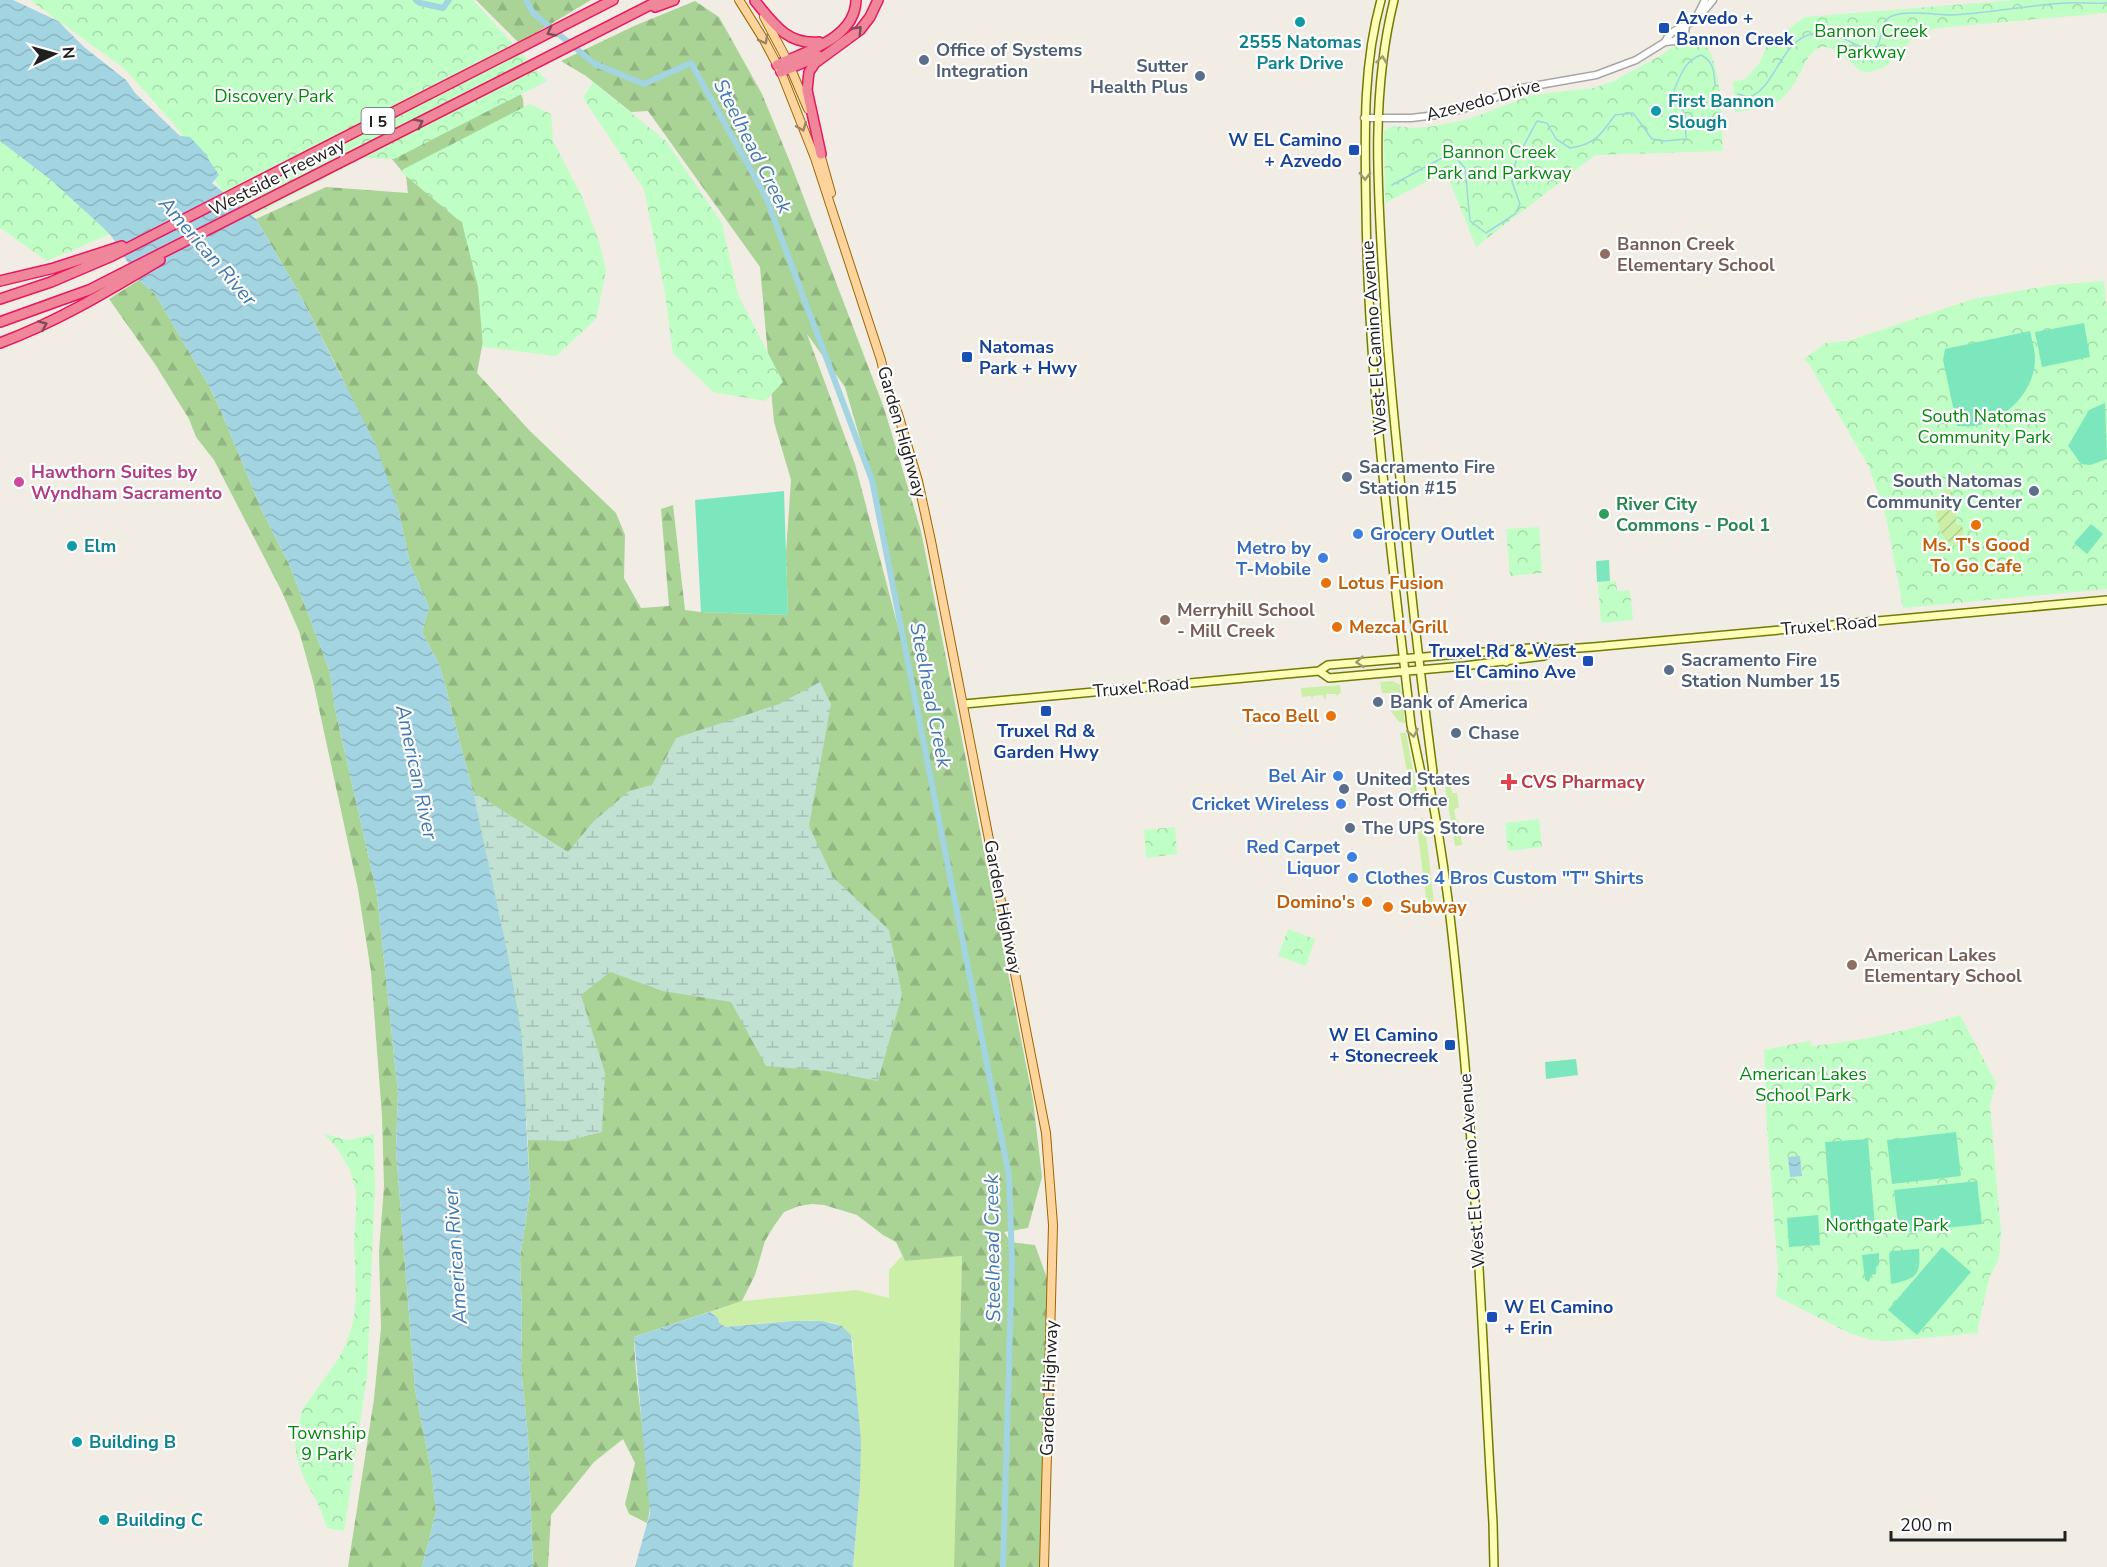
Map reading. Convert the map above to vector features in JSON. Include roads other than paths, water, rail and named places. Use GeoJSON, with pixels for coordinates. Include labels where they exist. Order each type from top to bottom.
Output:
{"type":"FeatureCollection","features":[{"type":"Feature","properties":{"kind":"highway","name":"Westside Freeway"},"geometry":{"type":"LineString","coordinates":[[0,322],[89,290],[660,0]]}},
{"type":"Feature","properties":{"kind":"highway"},"geometry":{"type":"LineString","coordinates":[[628,17],[674,0]]}},
{"type":"Feature","properties":{"kind":"highway"},"geometry":{"type":"LineString","coordinates":[[755,0],[778,30],[788,37],[805,42],[827,41]]}},
{"type":"Feature","properties":{"kind":"highway"},"geometry":{"type":"LineString","coordinates":[[779,69],[839,35],[849,25],[856,0]]}},
{"type":"Feature","properties":{"kind":"highway"},"geometry":{"type":"LineString","coordinates":[[821,154],[806,84],[812,67],[860,30],[870,17],[878,0]]}},
{"type":"Feature","properties":{"kind":"highway","name":"Westside Freeway"},"geometry":{"type":"LineString","coordinates":[[0,299],[95,264],[609,2]]}},
{"type":"Feature","properties":{"kind":"highway"},"geometry":{"type":"LineString","coordinates":[[789,64],[830,52]]}},
{"type":"Feature","properties":{"kind":"highway"},"geometry":{"type":"LineString","coordinates":[[0,343],[85,305],[217,226]]}},
{"type":"Feature","properties":{"kind":"highway"},"geometry":{"type":"LineString","coordinates":[[0,281],[54,268],[152,236]]}},
{"type":"Feature","properties":{"kind":"main road","name":"Garden Highway"},"geometry":{"type":"LineString","coordinates":[[739,0],[779,69],[815,158],[881,360],[887,386],[918,480],[964,704],[1037,1082],[1049,1162],[1053,1225],[1044,1567]]}},
{"type":"Feature","properties":{"kind":"main road","name":"Garden Highway"},"geometry":{"type":"LineString","coordinates":[[755,0],[789,64],[808,110],[848,261]]}},
{"type":"Feature","properties":{"kind":"main road","name":"West El Camino Avenue"},"geometry":{"type":"LineString","coordinates":[[1382,0],[1371,47],[1364,118],[1371,337],[1412,726],[1421,773],[1428,778],[1439,832],[1450,918],[1470,1123],[1494,1523],[1494,1567]]}},
{"type":"Feature","properties":{"kind":"main road","name":"West El Camino Avenue"},"geometry":{"type":"LineString","coordinates":[[1394,0],[1380,75],[1377,118],[1381,244],[1389,380],[1433,772],[1428,778]]}},
{"type":"Feature","properties":{"kind":"main road","name":"Truxel Road"},"geometry":{"type":"LineString","coordinates":[[964,704],[1319,671],[1328,665],[1404,658],[1544,647],[1551,650],[2107,600]]}},
{"type":"Feature","properties":{"kind":"main road"},"geometry":{"type":"LineString","coordinates":[[1506,662],[1510,656],[1537,651],[1544,647]]}},
{"type":"Feature","properties":{"kind":"main road","name":"Truxel Road"},"geometry":{"type":"LineString","coordinates":[[1319,671],[1329,678],[1405,672],[1544,657],[1551,650]]}},
{"type":"Feature","properties":{"kind":"street","name":"Azevedo Drive"},"geometry":{"type":"LineString","coordinates":[[1697,17],[1705,0]]}},
{"type":"Feature","properties":{"kind":"street","name":"Azevedo Drive"},"geometry":{"type":"LineString","coordinates":[[1364,118],[1436,115],[1462,109],[1522,88],[1596,75],[1630,63],[1665,42],[1674,41],[1685,32],[1686,25],[1713,0]]}},
{"type":"Feature","properties":{"kind":"water","name":"American River"},"geometry":{"type":"Polygon","coordinates":[[[0,0],[13,0],[58,21],[84,47],[126,80],[136,94],[180,136],[190,137],[203,151],[219,175],[212,183],[256,219],[299,293],[375,443],[398,508],[410,564],[429,607],[422,632],[440,666],[473,792],[507,951],[521,1032],[530,1190],[520,1259],[521,1368],[528,1436],[533,1567],[422,1567],[436,1512],[432,1475],[415,1389],[396,1150],[398,1093],[377,894],[335,709],[330,672],[290,566],[263,513],[220,409],[208,384],[155,294],[139,280],[110,234],[51,180],[0,141],[0,0]]]}},
{"type":"Feature","properties":{"kind":"water"},"geometry":{"type":"Polygon","coordinates":[[[1800,1156],[1802,1176],[1790,1177],[1788,1157],[1800,1156]]]}},
{"type":"Feature","properties":{"kind":"water"},"geometry":{"type":"Polygon","coordinates":[[[710,1312],[718,1318],[719,1323],[726,1327],[793,1321],[822,1321],[842,1326],[851,1335],[861,1441],[860,1486],[853,1567],[635,1567],[650,1513],[634,1337],[710,1312]]]}},
{"type":"Feature","properties":{"kind":"waterway","name":"Steelhead Creek"},"geometry":{"type":"LineString","coordinates":[[416,0],[443,8],[449,0]]}},
{"type":"Feature","properties":{"kind":"waterway","name":"Steelhead Creek"},"geometry":{"type":"LineString","coordinates":[[526,0],[533,13],[595,64],[644,84],[691,63],[766,197],[872,480],[1009,1176],[1012,1261],[1003,1567]]}},
{"type":"Feature","properties":{"kind":"waterway"},"geometry":{"type":"LineString","coordinates":[[1738,94],[1749,97],[1758,92],[1790,48],[1798,40],[1808,35],[1829,34],[1861,47],[1873,49],[1879,43],[1884,23],[1898,14],[1952,15],[2052,4],[2107,3]]}},
{"type":"Feature","properties":{"kind":"waterway"},"geometry":{"type":"LineString","coordinates":[[1392,185],[1451,153],[1465,168],[1470,221],[1486,233],[1515,214],[1520,204],[1512,182],[1516,160],[1537,121],[1547,123],[1556,139],[1570,148],[1591,142],[1615,115],[1633,113],[1652,139],[1664,141],[1686,139],[1685,115],[1674,90],[1681,74],[1691,61],[1701,55],[1711,64],[1715,85]]}},
{"type":"Feature","properties":{"kind":"place","name":"2555 Natomas Park Drive"},"geometry":{"type":"Point","coordinates":[1300,22]}},
{"type":"Feature","properties":{"kind":"place","name":"Azvedo + Bannon Creek"},"geometry":{"type":"Point","coordinates":[1664,28]}},
{"type":"Feature","properties":{"kind":"place","name":"Office of Systems Integration"},"geometry":{"type":"Point","coordinates":[924,60]}},
{"type":"Feature","properties":{"kind":"place","name":"Sutter Health Plus"},"geometry":{"type":"Point","coordinates":[1200,76]}},
{"type":"Feature","properties":{"kind":"place","name":"First Bannon Slough"},"geometry":{"type":"Point","coordinates":[1656,111]}},
{"type":"Feature","properties":{"kind":"place","name":"W EL Camino + Azvedo"},"geometry":{"type":"Point","coordinates":[1354,150]}},
{"type":"Feature","properties":{"kind":"place","name":"Bannon Creek Elementary School"},"geometry":{"type":"Point","coordinates":[1605,254]}},
{"type":"Feature","properties":{"kind":"place","name":"Natomas Park + Hwy"},"geometry":{"type":"Point","coordinates":[967,357]}},
{"type":"Feature","properties":{"kind":"place","name":"Sacramento Fire Station #15"},"geometry":{"type":"Point","coordinates":[1347,477]}},
{"type":"Feature","properties":{"kind":"place","name":"Hawthorn Suites by Wyndham Sacramento"},"geometry":{"type":"Point","coordinates":[19,482]}},
{"type":"Feature","properties":{"kind":"place","name":"South Natomas Community Center"},"geometry":{"type":"Point","coordinates":[2034,491]}},
{"type":"Feature","properties":{"kind":"place","name":"River City Commons - Pool 1"},"geometry":{"type":"Point","coordinates":[1604,514]}},
{"type":"Feature","properties":{"kind":"place","name":"Ms. T's Good To Go Cafe"},"geometry":{"type":"Point","coordinates":[1976,525]}},
{"type":"Feature","properties":{"kind":"place","name":"Grocery Outlet"},"geometry":{"type":"Point","coordinates":[1358,534]}},
{"type":"Feature","properties":{"kind":"place","name":"Elm"},"geometry":{"type":"Point","coordinates":[72,546]}},
{"type":"Feature","properties":{"kind":"place","name":"Metro by T-Mobile"},"geometry":{"type":"Point","coordinates":[1323,558]}},
{"type":"Feature","properties":{"kind":"place","name":"Lotus Fusion"},"geometry":{"type":"Point","coordinates":[1326,583]}},
{"type":"Feature","properties":{"kind":"place","name":"Merryhill School - Mill Creek"},"geometry":{"type":"Point","coordinates":[1165,620]}},
{"type":"Feature","properties":{"kind":"place","name":"Mezcal Grill"},"geometry":{"type":"Point","coordinates":[1337,627]}},
{"type":"Feature","properties":{"kind":"place","name":"Truxel Rd & West El Camino Ave"},"geometry":{"type":"Point","coordinates":[1588,661]}},
{"type":"Feature","properties":{"kind":"place","name":"Sacramento Fire Station Number 15"},"geometry":{"type":"Point","coordinates":[1669,670]}},
{"type":"Feature","properties":{"kind":"place","name":"Bank of America"},"geometry":{"type":"Point","coordinates":[1378,702]}},
{"type":"Feature","properties":{"kind":"place","name":"Truxel Rd & Garden Hwy"},"geometry":{"type":"Point","coordinates":[1046,711]}},
{"type":"Feature","properties":{"kind":"place","name":"Taco Bell"},"geometry":{"type":"Point","coordinates":[1331,716]}},
{"type":"Feature","properties":{"kind":"place","name":"Chase"},"geometry":{"type":"Point","coordinates":[1456,733]}},
{"type":"Feature","properties":{"kind":"place","name":"Bel Air"},"geometry":{"type":"Point","coordinates":[1338,776]}},
{"type":"Feature","properties":{"kind":"place","name":"CVS Pharmacy"},"geometry":{"type":"Point","coordinates":[1509,782]}},
{"type":"Feature","properties":{"kind":"place","name":"United States Post Office"},"geometry":{"type":"Point","coordinates":[1344,789]}},
{"type":"Feature","properties":{"kind":"place","name":"Cricket Wireless"},"geometry":{"type":"Point","coordinates":[1341,804]}},
{"type":"Feature","properties":{"kind":"place","name":"The UPS Store"},"geometry":{"type":"Point","coordinates":[1350,828]}},
{"type":"Feature","properties":{"kind":"place","name":"Red Carpet Liquor"},"geometry":{"type":"Point","coordinates":[1352,857]}},
{"type":"Feature","properties":{"kind":"place","name":"Clothes 4 Bros Custom \"T\" Shirts"},"geometry":{"type":"Point","coordinates":[1353,878]}},
{"type":"Feature","properties":{"kind":"place","name":"Domino's"},"geometry":{"type":"Point","coordinates":[1367,902]}},
{"type":"Feature","properties":{"kind":"place","name":"Subway"},"geometry":{"type":"Point","coordinates":[1388,907]}},
{"type":"Feature","properties":{"kind":"place","name":"American Lakes Elementary School"},"geometry":{"type":"Point","coordinates":[1852,965]}},
{"type":"Feature","properties":{"kind":"place","name":"W El Camino + Stonecreek"},"geometry":{"type":"Point","coordinates":[1450,1045]}},
{"type":"Feature","properties":{"kind":"place","name":"W El Camino + Erin"},"geometry":{"type":"Point","coordinates":[1492,1317]}},
{"type":"Feature","properties":{"kind":"place","name":"Building B"},"geometry":{"type":"Point","coordinates":[77,1442]}},
{"type":"Feature","properties":{"kind":"place","name":"Building C"},"geometry":{"type":"Point","coordinates":[104,1520]}},
{"type":"Feature","properties":{"kind":"park label","name":"Bannon Creek Parkway"},"geometry":{"type":"Point","coordinates":[1871,42]}},
{"type":"Feature","properties":{"kind":"park label","name":"Discovery Park"},"geometry":{"type":"Point","coordinates":[274,96]}},
{"type":"Feature","properties":{"kind":"park label","name":"Bannon Creek Park and Parkway"},"geometry":{"type":"Point","coordinates":[1499,162]}},
{"type":"Feature","properties":{"kind":"park label","name":"South Natomas Community Park"},"geometry":{"type":"Point","coordinates":[1984,426]}},
{"type":"Feature","properties":{"kind":"park label","name":"American Lakes School Park"},"geometry":{"type":"Point","coordinates":[1803,1084]}},
{"type":"Feature","properties":{"kind":"park label","name":"Northgate Park"},"geometry":{"type":"Point","coordinates":[1887,1225]}},
{"type":"Feature","properties":{"kind":"park label","name":"Township 9 Park"},"geometry":{"type":"Point","coordinates":[327,1443]}}]}
